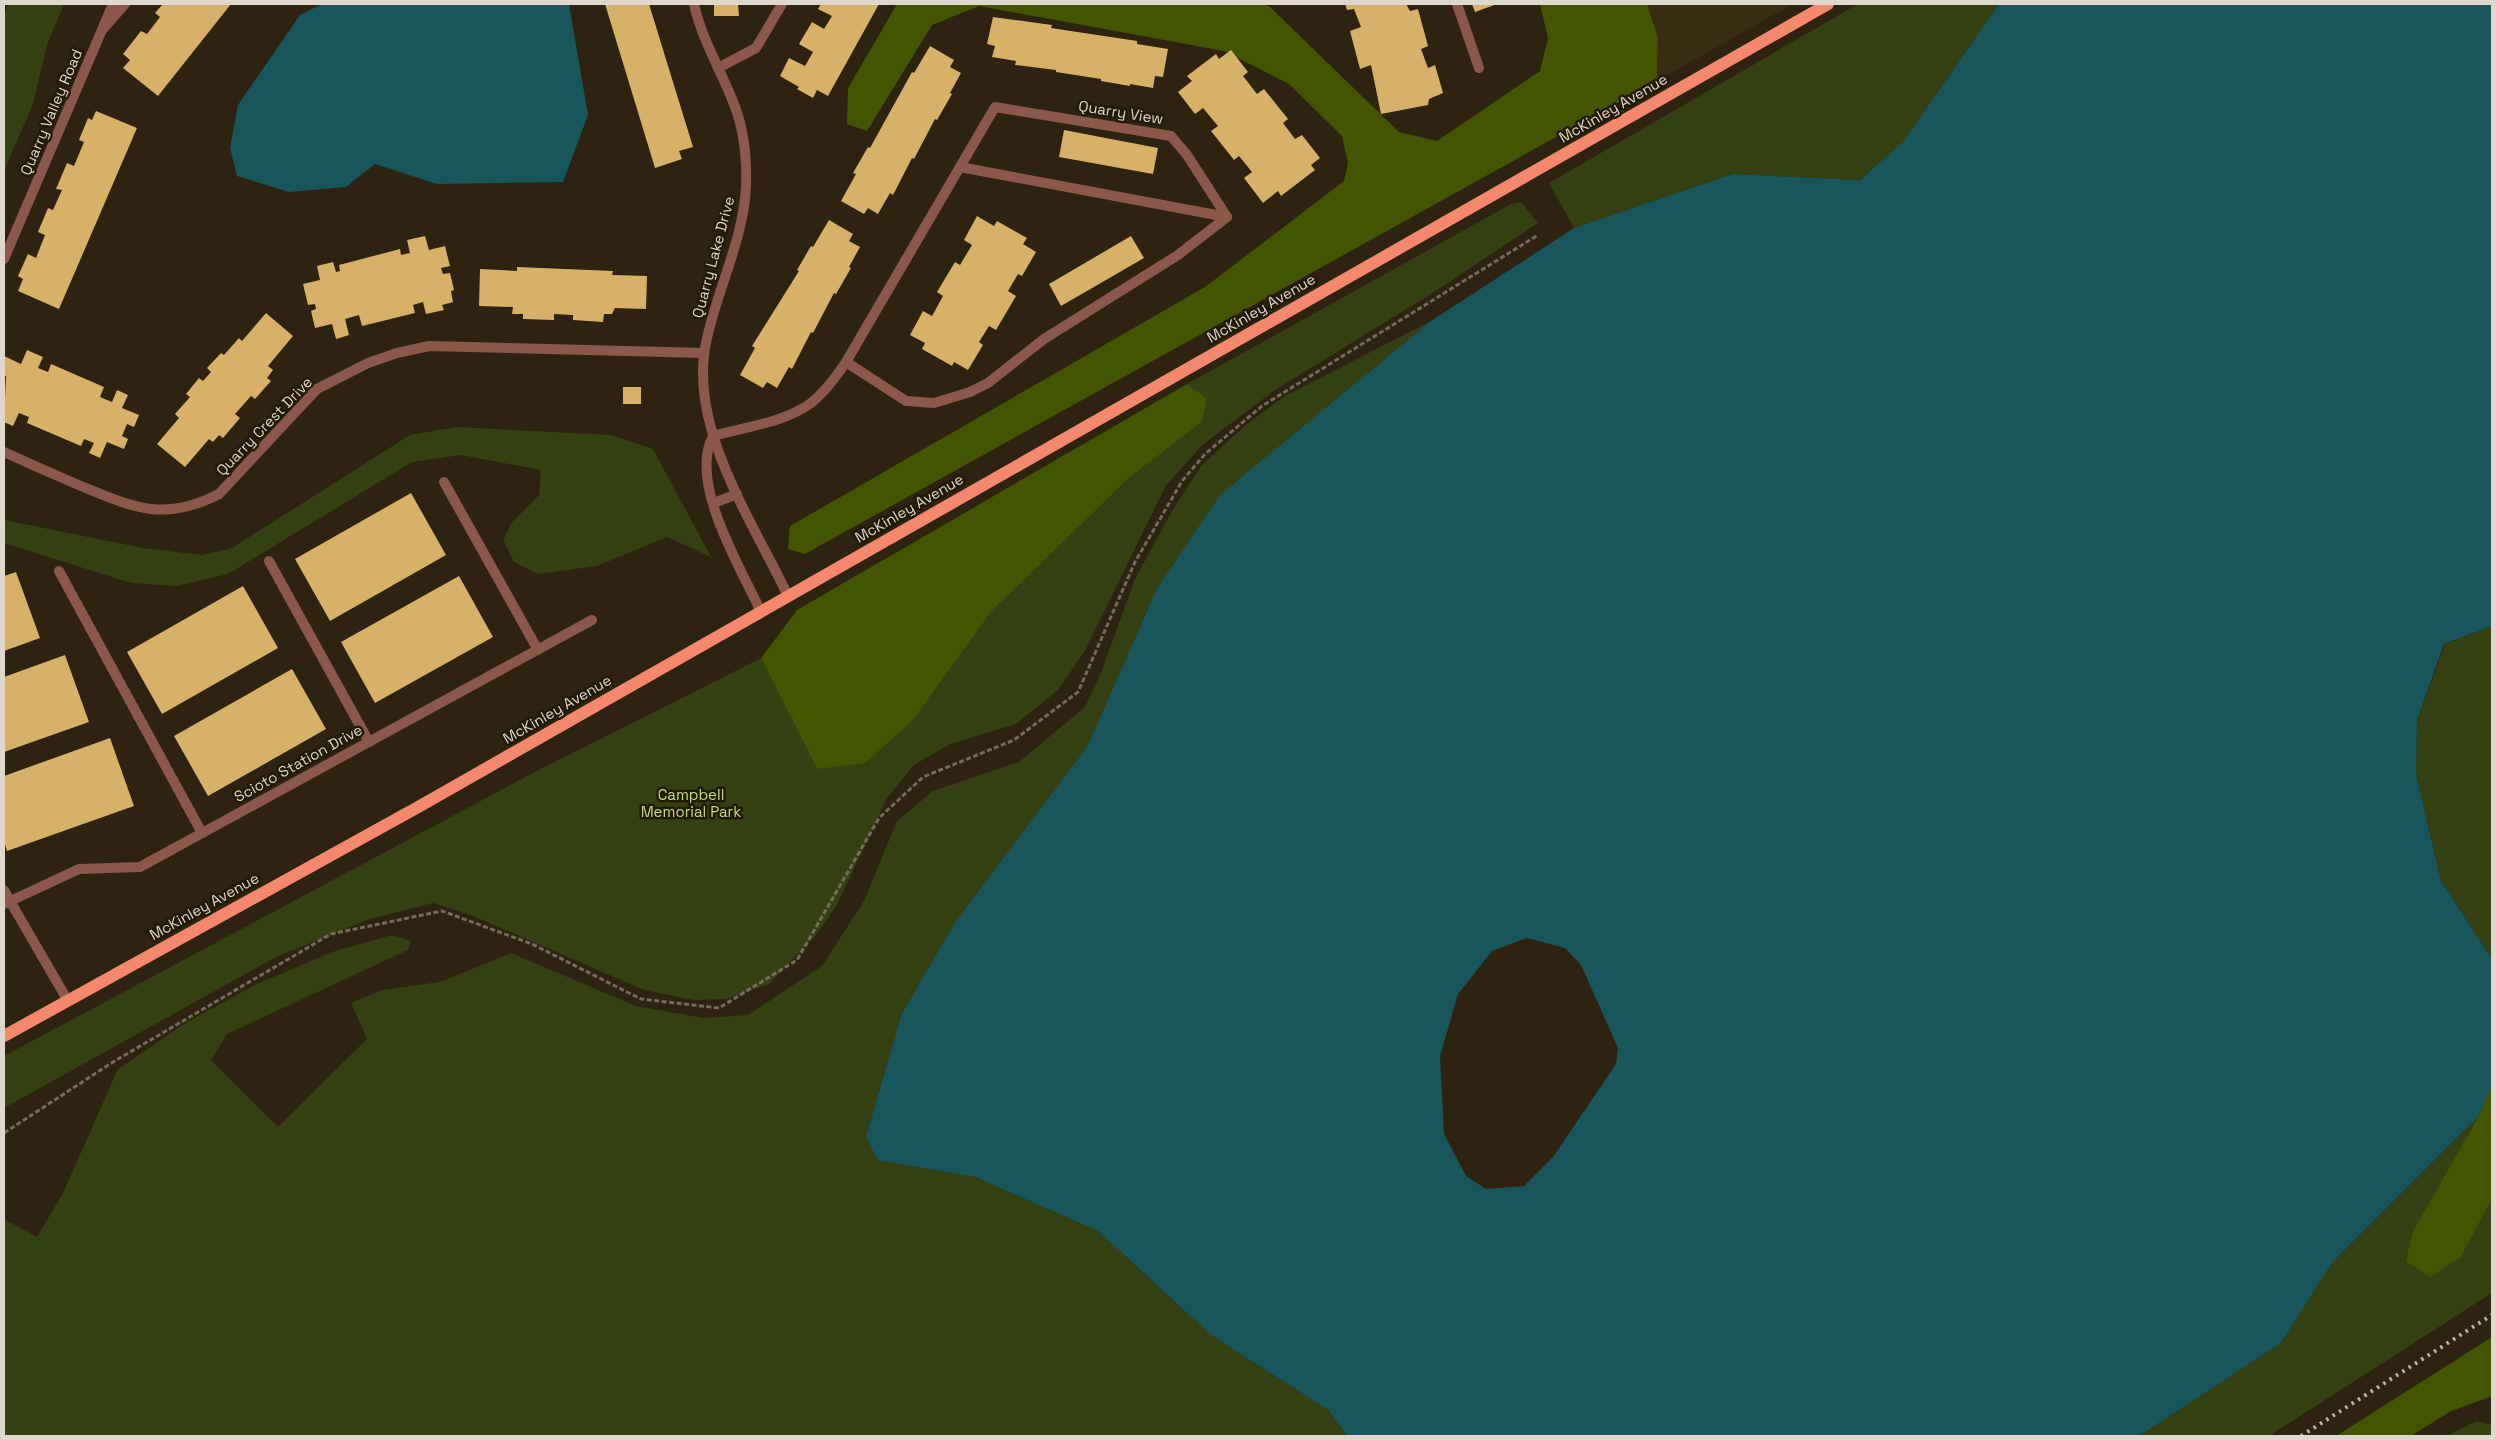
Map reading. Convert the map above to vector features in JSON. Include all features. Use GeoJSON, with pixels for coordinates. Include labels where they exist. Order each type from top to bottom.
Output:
{"type":"FeatureCollection","features":[{"type":"Feature","properties":{"kind":"main road","name":"McKinley Avenue"},"geometry":{"type":"LineString","coordinates":[[4,1036],[420,806],[1828,4]]}},
{"type":"Feature","properties":{"kind":"street","name":"Quarry Valley Road"},"geometry":{"type":"LineString","coordinates":[[4,260],[113,4]]}},
{"type":"Feature","properties":{"kind":"street"},"geometry":{"type":"LineString","coordinates":[[103,30],[125,4]]}},
{"type":"Feature","properties":{"kind":"street","name":"Quarry Lake Drive"},"geometry":{"type":"LineString","coordinates":[[694,4],[705,40],[732,100],[743,133],[746,185],[734,248],[706,338],[704,394],[713,436],[737,494],[788,596]]}},
{"type":"Feature","properties":{"kind":"street"},"geometry":{"type":"LineString","coordinates":[[718,68],[756,48],[782,4]]}},
{"type":"Feature","properties":{"kind":"street"},"geometry":{"type":"LineString","coordinates":[[1457,4],[1479,68]]}},
{"type":"Feature","properties":{"kind":"street","name":"Quarry View"},"geometry":{"type":"LineString","coordinates":[[713,436],[792,414],[812,403],[832,382],[846,362],[995,108],[1171,136],[1187,155],[1227,217]]}},
{"type":"Feature","properties":{"kind":"street"},"geometry":{"type":"LineString","coordinates":[[960,167],[1227,217]]}},
{"type":"Feature","properties":{"kind":"street"},"geometry":{"type":"LineString","coordinates":[[846,362],[906,401],[934,403],[970,392],[988,383],[1044,339],[1178,255],[1227,217]]}},
{"type":"Feature","properties":{"kind":"street","name":"Quarry Crest Drive"},"geometry":{"type":"LineString","coordinates":[[4,452],[136,508],[176,510],[200,504],[220,494],[317,389],[342,374],[397,353],[429,346],[704,353]]}},
{"type":"Feature","properties":{"kind":"street","name":"Quarry Lake Drive"},"geometry":{"type":"LineString","coordinates":[[713,436],[706,458],[708,480],[714,503],[721,526],[761,612]]}},
{"type":"Feature","properties":{"kind":"street"},"geometry":{"type":"LineString","coordinates":[[444,482],[538,650]]}},
{"type":"Feature","properties":{"kind":"street"},"geometry":{"type":"LineString","coordinates":[[714,503],[737,494]]}},
{"type":"Feature","properties":{"kind":"street"},"geometry":{"type":"LineString","coordinates":[[269,561],[369,742]]}},
{"type":"Feature","properties":{"kind":"street"},"geometry":{"type":"LineString","coordinates":[[59,571],[202,833]]}},
{"type":"Feature","properties":{"kind":"street","name":"Scioto Station Drive"},"geometry":{"type":"LineString","coordinates":[[7,903],[79,869],[140,867],[592,620]]}},
{"type":"Feature","properties":{"kind":"street"},"geometry":{"type":"LineString","coordinates":[[4,890],[7,903],[68,1000]]}},
{"type":"Feature","properties":{"kind":"path"},"geometry":{"type":"LineString","coordinates":[[4,1133],[113,1062],[331,934],[442,912],[532,944],[641,999],[719,1008],[797,960],[879,818],[923,777],[1014,740],[1078,692],[1135,562],[1182,481],[1204,454],[1262,406],[1538,235]]}},
{"type":"Feature","properties":{"kind":"shaded area"},"geometry":{"type":"Polygon","coordinates":[[[1647,4],[1793,4],[1657,81],[1658,38],[1647,4]]]}},
{"type":"Feature","properties":{"kind":"green space"},"geometry":{"type":"Polygon","coordinates":[[[8,4],[64,4],[47,45],[33,104],[4,171],[4,16],[8,4]]]}},
{"type":"Feature","properties":{"kind":"green space"},"geometry":{"type":"Polygon","coordinates":[[[897,4],[1264,4],[1270,7],[1399,132],[1437,141],[1540,71],[1548,38],[1540,4],[1647,4],[1658,38],[1657,81],[805,554],[788,549],[790,526],[1205,287],[1344,181],[1348,163],[1342,136],[1289,84],[1224,51],[979,6],[932,25],[867,131],[847,124],[848,88],[897,4]]]}},
{"type":"Feature","properties":{"kind":"green space"},"geometry":{"type":"Polygon","coordinates":[[[1858,4],[1999,4],[1903,142],[1860,180],[1733,174],[1574,228],[1549,183],[1858,4]]]}},
{"type":"Feature","properties":{"kind":"green space","name":"Campbell Memorial Park"},"geometry":{"type":"Polygon","coordinates":[[[1521,202],[1538,223],[1431,294],[1275,390],[1201,446],[1165,487],[1086,649],[1058,690],[1016,724],[950,744],[914,765],[887,798],[837,905],[816,935],[769,984],[726,999],[693,1000],[644,990],[471,915],[433,903],[370,919],[278,956],[4,1108],[4,1056],[533,773],[761,658],[817,769],[914,719],[991,612],[1129,478],[1202,422],[1206,399],[1187,384],[1511,204],[1521,202]]]}},
{"type":"Feature","properties":{"kind":"green space"},"geometry":{"type":"Polygon","coordinates":[[[1431,321],[1220,496],[1157,588],[1087,747],[956,921],[902,1013],[866,1136],[877,1160],[975,1177],[1098,1231],[1211,1335],[1328,1410],[1347,1436],[4,1436],[4,1219],[37,1237],[63,1193],[118,1069],[187,1022],[257,984],[332,952],[392,935],[411,941],[408,950],[227,1034],[211,1060],[278,1127],[367,1039],[351,1003],[382,990],[440,982],[511,953],[636,1006],[704,1018],[748,1015],[822,966],[864,901],[897,821],[933,791],[1019,762],[1085,707],[1101,673],[1135,579],[1172,511],[1201,466],[1247,424],[1285,396],[1431,321]]]}},
{"type":"Feature","properties":{"kind":"green space"},"geometry":{"type":"Polygon","coordinates":[[[1187,384],[1207,399],[1202,422],[1129,478],[991,612],[914,719],[865,763],[817,769],[761,658],[797,610],[1187,384]]]}},
{"type":"Feature","properties":{"kind":"green space"},"geometry":{"type":"Polygon","coordinates":[[[456,427],[611,435],[653,449],[711,557],[667,537],[597,566],[537,574],[514,562],[503,540],[512,522],[539,495],[541,470],[461,455],[412,462],[228,574],[177,586],[131,583],[4,543],[4,520],[143,548],[202,555],[232,548],[410,435],[456,427]]]}},
{"type":"Feature","properties":{"kind":"green space"},"geometry":{"type":"Polygon","coordinates":[[[2492,626],[2492,959],[2441,881],[2416,774],[2417,722],[2445,644],[2492,626]]]}},
{"type":"Feature","properties":{"kind":"green space"},"geometry":{"type":"Polygon","coordinates":[[[2492,1086],[2492,1199],[2461,1257],[2430,1277],[2406,1261],[2413,1231],[2478,1117],[2492,1086]]]}},
{"type":"Feature","properties":{"kind":"green space"},"geometry":{"type":"Polygon","coordinates":[[[2478,1117],[2413,1231],[2461,1257],[2492,1199],[2492,1293],[2269,1436],[2139,1436],[2281,1343],[2332,1263],[2478,1117]]]}},
{"type":"Feature","properties":{"kind":"green space"},"geometry":{"type":"Polygon","coordinates":[[[2492,1337],[2492,1396],[2451,1411],[2411,1436],[2336,1436],[2492,1337]]]}},
{"type":"Feature","properties":{"kind":"green space"},"geometry":{"type":"Polygon","coordinates":[[[2477,1421],[2492,1425],[2492,1436],[2446,1436],[2477,1421]]]}},
{"type":"Feature","properties":{"kind":"water"},"geometry":{"type":"Polygon","coordinates":[[[322,4],[569,4],[588,115],[563,182],[437,184],[375,164],[346,187],[289,192],[237,176],[230,148],[238,105],[300,15],[322,4]]]}},
{"type":"Feature","properties":{"kind":"water"},"geometry":{"type":"Polygon","coordinates":[[[1999,4],[2492,4],[2492,626],[2444,644],[2417,721],[2416,774],[2441,881],[2492,959],[2492,1086],[2478,1117],[2332,1263],[2281,1343],[2139,1436],[1347,1436],[1328,1410],[1211,1335],[1098,1231],[975,1177],[877,1160],[866,1136],[902,1013],[956,921],[1087,747],[1157,588],[1220,495],[1431,321],[1574,228],[1733,174],[1860,180],[1903,142],[1999,4]],[[1527,938],[1492,951],[1458,994],[1440,1056],[1444,1134],[1466,1176],[1486,1189],[1524,1186],[1553,1157],[1616,1064],[1618,1048],[1581,965],[1565,948],[1527,938]]]}},
{"type":"Feature","properties":{"kind":"building"},"geometry":{"type":"Polygon","coordinates":[[[163,4],[231,4],[158,96],[123,68],[130,60],[123,54],[141,31],[147,34],[160,17],[155,13],[163,4]]]}},
{"type":"Feature","properties":{"kind":"building"},"geometry":{"type":"Polygon","coordinates":[[[605,4],[649,4],[693,147],[679,151],[682,159],[655,168],[605,4]]]}},
{"type":"Feature","properties":{"kind":"building"},"geometry":{"type":"Polygon","coordinates":[[[714,4],[738,4],[739,16],[714,16],[714,4]]]}},
{"type":"Feature","properties":{"kind":"building"},"geometry":{"type":"Polygon","coordinates":[[[821,4],[879,4],[828,96],[817,90],[813,98],[780,76],[789,58],[805,66],[813,52],[799,44],[812,22],[824,29],[832,16],[818,9],[821,4]]]}},
{"type":"Feature","properties":{"kind":"building"},"geometry":{"type":"Polygon","coordinates":[[[1345,4],[1406,4],[1410,11],[1418,9],[1428,46],[1421,49],[1428,68],[1435,65],[1443,93],[1429,99],[1428,105],[1381,114],[1371,65],[1360,69],[1350,31],[1361,27],[1354,9],[1347,10],[1345,4]]]}},
{"type":"Feature","properties":{"kind":"building"},"geometry":{"type":"Polygon","coordinates":[[[1472,4],[1497,4],[1475,12],[1472,4]]]}},
{"type":"Feature","properties":{"kind":"building"},"geometry":{"type":"Polygon","coordinates":[[[993,17],[1052,25],[1051,28],[1137,41],[1137,44],[1168,49],[1163,77],[1155,76],[1153,88],[1130,84],[1130,86],[1056,72],[1056,70],[1015,65],[1016,61],[992,57],[995,46],[987,44],[993,17]]]}},
{"type":"Feature","properties":{"kind":"building"},"geometry":{"type":"Polygon","coordinates":[[[930,46],[954,60],[950,67],[961,73],[950,93],[952,94],[937,120],[935,119],[914,159],[912,158],[893,195],[890,193],[878,214],[868,208],[864,214],[841,201],[856,174],[853,173],[868,147],[870,148],[912,72],[914,73],[930,46]]]}},
{"type":"Feature","properties":{"kind":"building"},"geometry":{"type":"Polygon","coordinates":[[[1231,50],[1248,72],[1243,76],[1257,94],[1264,89],[1288,119],[1283,123],[1295,139],[1302,135],[1320,158],[1311,165],[1315,170],[1281,196],[1278,191],[1263,203],[1244,178],[1252,172],[1239,156],[1234,160],[1211,131],[1218,126],[1203,108],[1195,114],[1178,92],[1192,81],[1187,76],[1216,54],[1219,59],[1231,50]]]}},
{"type":"Feature","properties":{"kind":"building"},"geometry":{"type":"Polygon","coordinates":[[[96,111],[137,128],[59,309],[18,291],[23,279],[18,276],[28,254],[36,258],[45,235],[38,232],[48,208],[53,210],[62,190],[56,189],[67,163],[74,166],[84,142],[79,140],[88,118],[92,120],[96,111]]]}},
{"type":"Feature","properties":{"kind":"building"},"geometry":{"type":"Polygon","coordinates":[[[1064,130],[1158,148],[1153,174],[1059,157],[1064,130]]]}},
{"type":"Feature","properties":{"kind":"building"},"geometry":{"type":"Polygon","coordinates":[[[977,216],[994,226],[997,221],[1027,238],[1023,244],[1036,252],[1022,276],[1018,274],[1008,291],[1016,296],[996,330],[989,326],[979,342],[983,345],[968,370],[954,362],[952,366],[922,349],[925,343],[910,335],[923,311],[932,316],[943,296],[937,292],[955,262],[960,265],[972,245],[964,240],[977,216]]]}},
{"type":"Feature","properties":{"kind":"building"},"geometry":{"type":"Polygon","coordinates":[[[829,220],[853,234],[849,241],[860,247],[849,267],[851,268],[836,294],[834,293],[813,333],[811,332],[792,369],[789,367],[777,388],[767,382],[763,388],[740,375],[755,348],[752,346],[799,271],[797,270],[811,246],[813,247],[829,220]]]}},
{"type":"Feature","properties":{"kind":"building"},"geometry":{"type":"Polygon","coordinates":[[[425,236],[429,250],[445,246],[450,266],[441,268],[443,274],[450,273],[454,290],[451,291],[453,302],[442,305],[444,310],[426,314],[423,302],[413,305],[415,313],[362,326],[359,315],[345,319],[349,335],[336,339],[332,324],[315,328],[311,311],[316,309],[315,304],[308,305],[303,284],[320,280],[317,266],[333,262],[336,272],[340,271],[339,265],[400,249],[401,255],[410,253],[407,240],[425,236]]]}},
{"type":"Feature","properties":{"kind":"building"},"geometry":{"type":"Polygon","coordinates":[[[1131,236],[1144,258],[1061,306],[1049,284],[1131,236]]]}},
{"type":"Feature","properties":{"kind":"building"},"geometry":{"type":"Polygon","coordinates":[[[517,267],[613,271],[612,275],[647,276],[646,309],[615,308],[612,314],[604,314],[603,322],[573,320],[573,315],[554,314],[554,320],[523,319],[523,314],[512,314],[513,307],[479,306],[480,269],[517,271],[517,267]]]}},
{"type":"Feature","properties":{"kind":"building"},"geometry":{"type":"Polygon","coordinates":[[[266,313],[293,336],[268,366],[273,370],[267,378],[271,381],[255,399],[251,396],[235,414],[240,418],[223,438],[219,435],[213,442],[209,439],[185,467],[157,444],[179,418],[175,414],[190,397],[186,394],[199,378],[203,381],[211,372],[207,368],[221,353],[224,355],[239,338],[242,341],[266,313]]]}},
{"type":"Feature","properties":{"kind":"building"},"geometry":{"type":"Polygon","coordinates":[[[27,350],[43,357],[38,368],[48,372],[51,364],[104,387],[100,397],[112,402],[117,390],[128,395],[122,408],[139,415],[134,427],[127,424],[122,436],[128,439],[124,449],[107,442],[100,458],[89,453],[94,443],[84,439],[81,446],[27,423],[29,417],[19,413],[13,426],[4,422],[6,376],[4,375],[4,356],[21,364],[27,350]]]}},
{"type":"Feature","properties":{"kind":"building"},"geometry":{"type":"Polygon","coordinates":[[[623,387],[641,387],[641,404],[623,404],[623,387]]]}},
{"type":"Feature","properties":{"kind":"building"},"geometry":{"type":"Polygon","coordinates":[[[411,493],[446,555],[330,621],[295,559],[411,493]]]}},
{"type":"Feature","properties":{"kind":"building"},"geometry":{"type":"Polygon","coordinates":[[[16,572],[40,638],[4,651],[4,576],[16,572]]]}},
{"type":"Feature","properties":{"kind":"building"},"geometry":{"type":"Polygon","coordinates":[[[459,576],[493,637],[375,703],[341,642],[459,576]]]}},
{"type":"Feature","properties":{"kind":"building"},"geometry":{"type":"Polygon","coordinates":[[[243,586],[278,648],[162,714],[127,652],[243,586]]]}},
{"type":"Feature","properties":{"kind":"building"},"geometry":{"type":"Polygon","coordinates":[[[65,655],[89,722],[4,752],[4,677],[65,655]]]}},
{"type":"Feature","properties":{"kind":"building"},"geometry":{"type":"Polygon","coordinates":[[[292,669],[326,729],[208,796],[174,736],[292,669]]]}},
{"type":"Feature","properties":{"kind":"building"},"geometry":{"type":"Polygon","coordinates":[[[110,738],[134,806],[7,851],[4,841],[4,776],[110,738]]]}},
{"type":"Feature","properties":{"kind":"railway"},"geometry":{"type":"LineString","coordinates":[[2301,1436],[2492,1315]]}}]}
